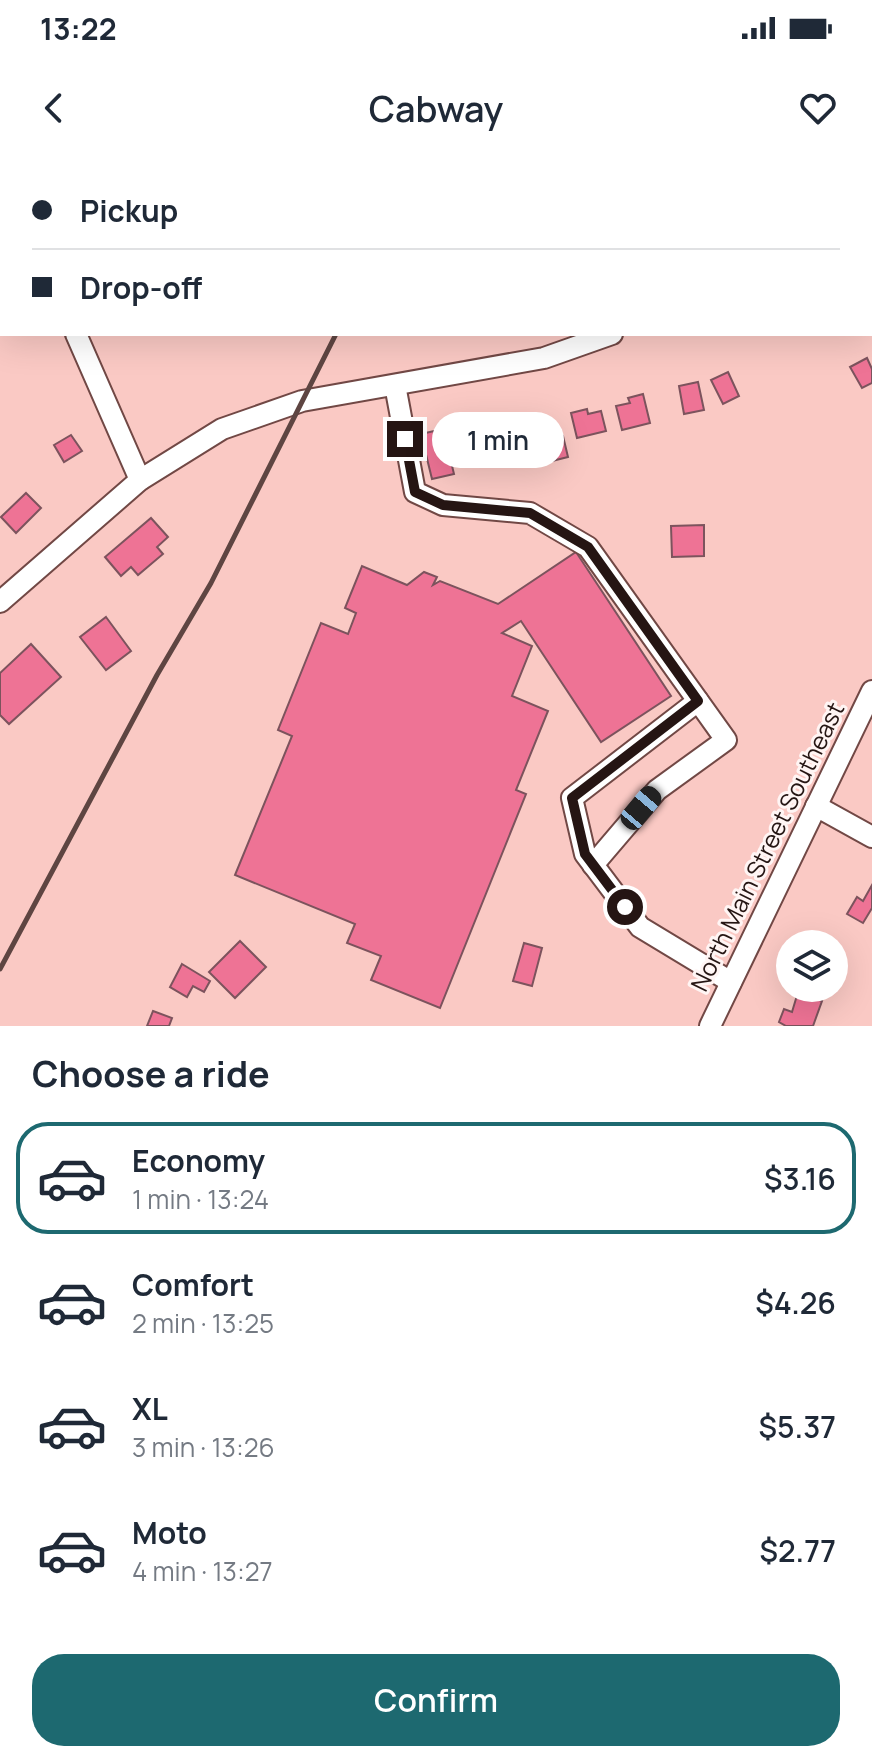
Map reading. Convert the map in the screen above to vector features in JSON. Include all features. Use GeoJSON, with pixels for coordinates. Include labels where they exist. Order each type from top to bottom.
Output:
{"type":"FeatureCollection","features":[{"type":"Feature","properties":{"kind":"street"},"geometry":{"type":"LineString","coordinates":[[77,336],[140,480]]}},
{"type":"Feature","properties":{"kind":"street"},"geometry":{"type":"LineString","coordinates":[[0,602],[140,480],[222,429],[302,401],[544,358],[606,336]]}},
{"type":"Feature","properties":{"kind":"street"},"geometry":{"type":"LineString","coordinates":[[395,385],[415,492],[443,505],[530,513],[588,547],[726,740],[657,790],[593,865]]}},
{"type":"Feature","properties":{"kind":"street"},"geometry":{"type":"LineString","coordinates":[[698,701],[572,798],[585,854],[640,927],[731,982]]}},
{"type":"Feature","properties":{"kind":"street","name":"North Main Street Southeast"},"geometry":{"type":"LineString","coordinates":[[710,1026],[816,806],[870,703]]}},
{"type":"Feature","properties":{"kind":"street"},"geometry":{"type":"LineString","coordinates":[[816,806],[872,837]]}},
{"type":"Feature","properties":{"kind":"building"},"geometry":{"type":"Polygon","coordinates":[[[867,358],[872,369],[872,383],[862,388],[850,367],[867,358]]]}},
{"type":"Feature","properties":{"kind":"building"},"geometry":{"type":"Polygon","coordinates":[[[728,372],[739,396],[723,404],[711,380],[728,372]]]}},
{"type":"Feature","properties":{"kind":"building"},"geometry":{"type":"Polygon","coordinates":[[[698,382],[704,410],[684,414],[679,386],[698,382]]]}},
{"type":"Feature","properties":{"kind":"building"},"geometry":{"type":"Polygon","coordinates":[[[643,394],[650,423],[622,430],[616,406],[630,403],[628,398],[643,394]]]}},
{"type":"Feature","properties":{"kind":"building"},"geometry":{"type":"Polygon","coordinates":[[[587,409],[588,414],[601,411],[606,431],[577,438],[571,413],[587,409]]]}},
{"type":"Feature","properties":{"kind":"building"},"geometry":{"type":"Polygon","coordinates":[[[542,420],[546,440],[563,436],[568,457],[552,461],[550,453],[526,459],[518,426],[542,420]]]}},
{"type":"Feature","properties":{"kind":"building"},"geometry":{"type":"Polygon","coordinates":[[[443,429],[454,474],[432,479],[421,434],[443,429]]]}},
{"type":"Feature","properties":{"kind":"building"},"geometry":{"type":"Polygon","coordinates":[[[503,433],[508,454],[483,461],[477,440],[503,433]]]}},
{"type":"Feature","properties":{"kind":"building"},"geometry":{"type":"Polygon","coordinates":[[[71,435],[82,451],[64,462],[54,445],[71,435]]]}},
{"type":"Feature","properties":{"kind":"building"},"geometry":{"type":"Polygon","coordinates":[[[26,493],[41,508],[16,533],[1,517],[26,493]]]}},
{"type":"Feature","properties":{"kind":"building"},"geometry":{"type":"Polygon","coordinates":[[[151,518],[168,537],[157,547],[163,554],[138,575],[131,567],[121,576],[105,557],[151,518]]]}},
{"type":"Feature","properties":{"kind":"building"},"geometry":{"type":"Polygon","coordinates":[[[704,525],[704,556],[672,557],[671,526],[704,525]]]}},
{"type":"Feature","properties":{"kind":"building"},"geometry":{"type":"Polygon","coordinates":[[[576,552],[671,696],[601,742],[521,621],[502,633],[532,646],[512,696],[548,711],[516,790],[526,794],[440,1008],[371,980],[381,956],[347,943],[355,924],[235,875],[292,736],[278,730],[321,623],[348,634],[356,613],[345,608],[362,566],[407,585],[424,572],[437,577],[433,585],[440,581],[498,604],[576,552]]]}},
{"type":"Feature","properties":{"kind":"building"},"geometry":{"type":"Polygon","coordinates":[[[106,617],[131,651],[106,670],[80,637],[106,617]]]}},
{"type":"Feature","properties":{"kind":"building"},"geometry":{"type":"Polygon","coordinates":[[[31,644],[61,677],[9,724],[0,715],[0,673],[31,644]]]}},
{"type":"Feature","properties":{"kind":"building"},"geometry":{"type":"Polygon","coordinates":[[[872,885],[872,908],[863,923],[847,914],[857,897],[863,901],[872,885]]]}},
{"type":"Feature","properties":{"kind":"building"},"geometry":{"type":"Polygon","coordinates":[[[240,941],[266,967],[235,998],[209,972],[240,941]]]}},
{"type":"Feature","properties":{"kind":"building"},"geometry":{"type":"Polygon","coordinates":[[[524,943],[542,948],[532,986],[513,981],[524,943]]]}},
{"type":"Feature","properties":{"kind":"building"},"geometry":{"type":"Polygon","coordinates":[[[182,964],[210,981],[204,992],[193,986],[187,997],[170,987],[182,964]]]}},
{"type":"Feature","properties":{"kind":"building"},"geometry":{"type":"Polygon","coordinates":[[[795,1002],[822,1002],[813,1026],[786,1026],[779,1022],[784,1009],[792,1012],[795,1002]]]}},
{"type":"Feature","properties":{"kind":"building"},"geometry":{"type":"Polygon","coordinates":[[[153,1011],[172,1018],[169,1026],[147,1026],[153,1011]]]}},
{"type":"Feature","properties":{"kind":"railway"},"geometry":{"type":"LineString","coordinates":[[0,969],[157,675],[211,583],[335,336]]}},
{"type":"Feature","properties":{"kind":"route"},"geometry":{"type":"LineString","coordinates":[[405,439],[415,492],[443,505],[530,513],[588,547],[698,701],[572,798],[585,854],[625,907]]}}]}
